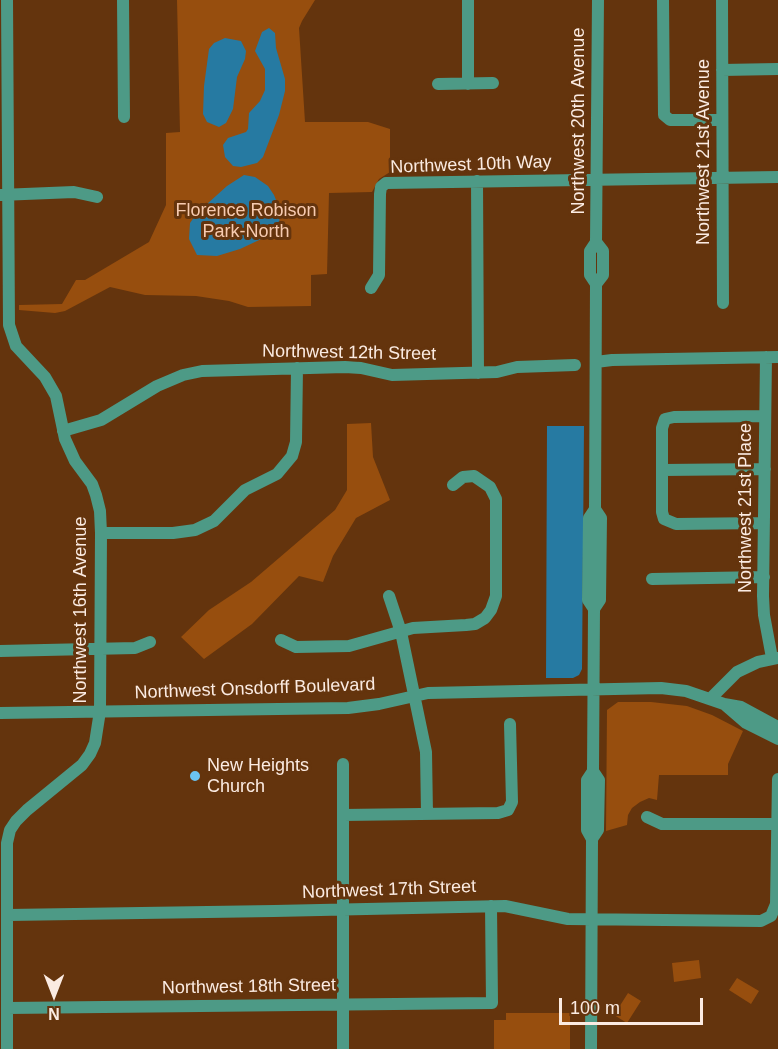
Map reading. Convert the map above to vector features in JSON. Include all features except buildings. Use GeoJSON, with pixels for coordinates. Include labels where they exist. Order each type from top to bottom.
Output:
{"type":"FeatureCollection","features":[{"type":"Feature","properties":{"kind":"street","name":"Northwest 16th Avenue"},"geometry":{"type":"LineString","coordinates":[[7,0],[4,315],[16,346],[45,376],[56,396],[65,439],[75,461],[92,484],[100,511],[100,711],[98,731],[90,754],[70,776],[27,810],[10,830],[6,857],[7,1049]]}},
{"type":"Feature","properties":{"kind":"street"},"geometry":{"type":"LineString","coordinates":[[123,0],[124,117]]}},
{"type":"Feature","properties":{"kind":"street"},"geometry":{"type":"LineString","coordinates":[[468,0],[468,84]]}},
{"type":"Feature","properties":{"kind":"street","name":"Northwest 20th Avenue"},"geometry":{"type":"LineString","coordinates":[[591,1049],[592,839],[587,830],[587,780],[593,771],[594,609],[600,600],[600,518],[595,509],[596,284],[590,275],[590,251],[597,242],[598,0]]}},
{"type":"Feature","properties":{"kind":"street"},"geometry":{"type":"LineString","coordinates":[[663,0],[664,115],[670,120],[722,120]]}},
{"type":"Feature","properties":{"kind":"street","name":"Northwest 21st Avenue"},"geometry":{"type":"LineString","coordinates":[[722,0],[723,303]]}},
{"type":"Feature","properties":{"kind":"street"},"geometry":{"type":"LineString","coordinates":[[722,70],[778,69]]}},
{"type":"Feature","properties":{"kind":"street"},"geometry":{"type":"LineString","coordinates":[[438,84],[493,83]]}},
{"type":"Feature","properties":{"kind":"street","name":"Northwest 10th Way"},"geometry":{"type":"LineString","coordinates":[[371,288],[379,275],[381,187],[392,182],[778,177]]}},
{"type":"Feature","properties":{"kind":"street"},"geometry":{"type":"LineString","coordinates":[[477,181],[478,373]]}},
{"type":"Feature","properties":{"kind":"street"},"geometry":{"type":"LineString","coordinates":[[4,195],[74,192],[97,197]]}},
{"type":"Feature","properties":{"kind":"street"},"geometry":{"type":"LineString","coordinates":[[596,362],[772,357]]}},
{"type":"Feature","properties":{"kind":"street","name":"Northwest 21st Place"},"geometry":{"type":"LineString","coordinates":[[772,357],[765,416],[764,615],[775,658]]}},
{"type":"Feature","properties":{"kind":"street","name":"Northwest 12th Street"},"geometry":{"type":"LineString","coordinates":[[63,431],[101,420],[147,391],[183,375],[213,370],[354,368],[392,375],[497,372],[536,365],[575,365]]}},
{"type":"Feature","properties":{"kind":"street"},"geometry":{"type":"LineString","coordinates":[[100,533],[172,533],[186,532],[206,526],[222,514],[245,490],[277,474],[289,462],[296,442],[297,368]]}},
{"type":"Feature","properties":{"kind":"street"},"geometry":{"type":"LineString","coordinates":[[764,523],[676,524],[666,522],[662,517],[662,428],[665,419],[674,417],[765,416]]}},
{"type":"Feature","properties":{"kind":"street"},"geometry":{"type":"LineString","coordinates":[[663,471],[765,469]]}},
{"type":"Feature","properties":{"kind":"street"},"geometry":{"type":"LineString","coordinates":[[281,640],[296,647],[343,646],[429,626],[471,624],[488,615],[496,596],[496,500],[489,487],[474,476],[463,477],[453,485]]}},
{"type":"Feature","properties":{"kind":"street"},"geometry":{"type":"LineString","coordinates":[[652,579],[764,578]]}},
{"type":"Feature","properties":{"kind":"street"},"geometry":{"type":"LineString","coordinates":[[389,596],[401,632],[426,757],[427,814]]}},
{"type":"Feature","properties":{"kind":"street"},"geometry":{"type":"LineString","coordinates":[[0,651],[135,648],[150,642]]}},
{"type":"Feature","properties":{"kind":"street"},"geometry":{"type":"LineString","coordinates":[[711,699],[737,672],[775,658]]}},
{"type":"Feature","properties":{"kind":"street","name":"Northwest Onsdorff Boulevard"},"geometry":{"type":"LineString","coordinates":[[0,713],[348,708],[428,693],[661,688],[686,691],[724,704],[741,707],[778,727]]}},
{"type":"Feature","properties":{"kind":"street","name":"Northwest Onsdorff Boulevard"},"geometry":{"type":"LineString","coordinates":[[724,704],[746,723],[778,739]]}},
{"type":"Feature","properties":{"kind":"street"},"geometry":{"type":"LineString","coordinates":[[343,815],[498,813],[508,810],[512,802],[510,724]]}},
{"type":"Feature","properties":{"kind":"street"},"geometry":{"type":"LineString","coordinates":[[343,764],[343,1049]]}},
{"type":"Feature","properties":{"kind":"street"},"geometry":{"type":"LineString","coordinates":[[647,817],[662,824],[777,825],[778,779]]}},
{"type":"Feature","properties":{"kind":"street","name":"Northwest 17th Street"},"geometry":{"type":"LineString","coordinates":[[8,915],[491,906],[523,908],[568,919],[758,921],[769,918],[776,904],[777,825]]}},
{"type":"Feature","properties":{"kind":"street","name":"Northwest 18th Street"},"geometry":{"type":"LineString","coordinates":[[7,1008],[492,1003],[491,906]]}},
{"type":"Feature","properties":{"kind":"green space","name":"Florence Robison Park-North"},"geometry":{"type":"Polygon","coordinates":[[[177,0],[315,0],[299,28],[305,122],[368,122],[390,129],[390,172],[379,179],[372,192],[329,193],[327,274],[311,275],[311,306],[248,307],[229,301],[196,296],[145,295],[110,287],[65,311],[55,313],[19,310],[19,305],[62,304],[76,280],[85,280],[149,242],[166,205],[166,133],[180,132],[177,0]]]}},
{"type":"Feature","properties":{"kind":"green space"},"geometry":{"type":"Polygon","coordinates":[[[371,423],[373,457],[390,500],[356,518],[333,556],[323,582],[299,576],[252,624],[204,659],[181,637],[209,610],[251,582],[335,510],[347,490],[347,424],[371,423]]]}},
{"type":"Feature","properties":{"kind":"green space"},"geometry":{"type":"Polygon","coordinates":[[[618,702],[651,702],[687,706],[712,715],[743,731],[728,764],[728,775],[659,775],[657,800],[649,798],[640,802],[632,808],[628,815],[627,825],[606,831],[607,710],[618,702]]]}},
{"type":"Feature","properties":{"kind":"green space"},"geometry":{"type":"Polygon","coordinates":[[[699,960],[701,978],[674,982],[672,963],[699,960]]]}},
{"type":"Feature","properties":{"kind":"green space"},"geometry":{"type":"Polygon","coordinates":[[[737,978],[759,991],[751,1004],[729,990],[737,978]]]}},
{"type":"Feature","properties":{"kind":"green space"},"geometry":{"type":"Polygon","coordinates":[[[628,993],[641,1001],[627,1023],[614,1015],[628,993]]]}},
{"type":"Feature","properties":{"kind":"green space"},"geometry":{"type":"Polygon","coordinates":[[[506,1013],[570,1013],[570,1049],[494,1049],[494,1020],[506,1020],[506,1013]]]}},
{"type":"Feature","properties":{"kind":"water"},"geometry":{"type":"Polygon","coordinates":[[[269,28],[275,33],[276,48],[285,79],[285,91],[279,115],[263,157],[257,163],[241,167],[233,166],[225,157],[223,145],[228,138],[246,132],[249,113],[260,101],[265,90],[265,69],[255,51],[262,32],[269,28]]]}},
{"type":"Feature","properties":{"kind":"water"},"geometry":{"type":"Polygon","coordinates":[[[225,38],[241,41],[246,51],[237,77],[233,109],[226,123],[219,127],[207,122],[203,114],[204,86],[209,49],[214,43],[225,38]]]}},
{"type":"Feature","properties":{"kind":"water"},"geometry":{"type":"Polygon","coordinates":[[[244,175],[255,177],[268,186],[280,210],[279,227],[272,234],[240,249],[217,256],[197,255],[189,239],[190,223],[197,213],[227,186],[244,175]]]}},
{"type":"Feature","properties":{"kind":"water"},"geometry":{"type":"Polygon","coordinates":[[[547,426],[584,426],[582,669],[579,675],[573,678],[546,678],[547,426]]]}},
{"type":"Feature","properties":{"kind":"place","name":"New Heights Church"},"geometry":{"type":"Point","coordinates":[195,776]}}]}
